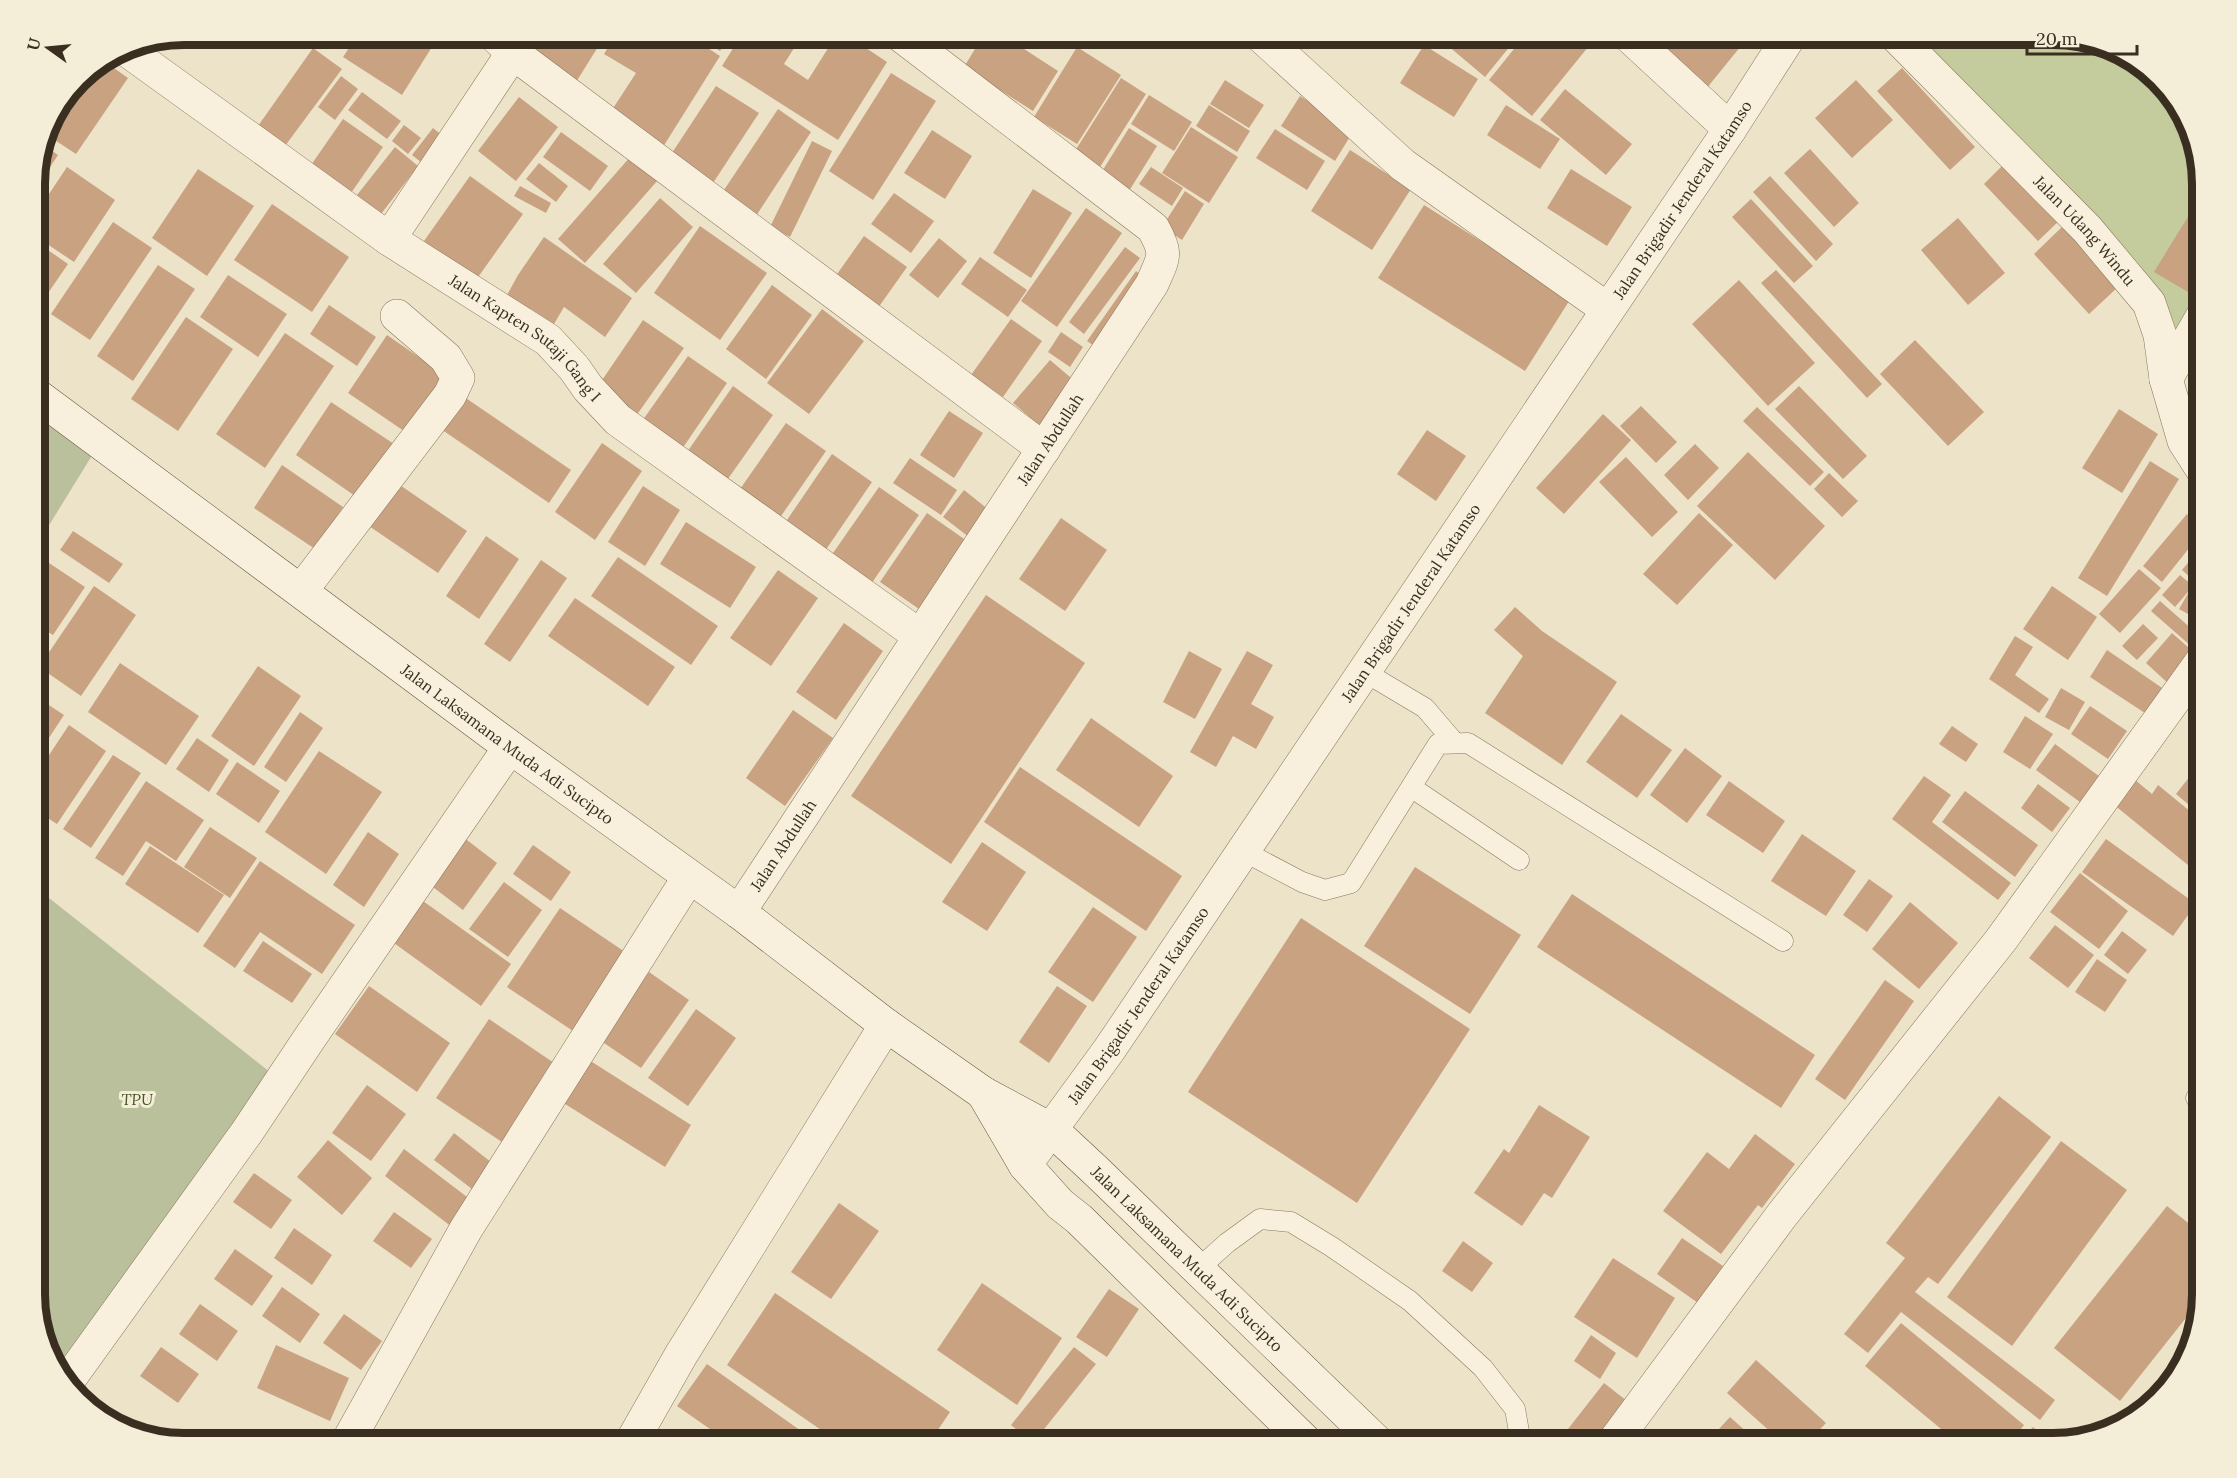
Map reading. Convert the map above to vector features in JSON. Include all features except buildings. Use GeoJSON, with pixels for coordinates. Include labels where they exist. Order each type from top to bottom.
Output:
{"type":"FeatureCollection","features":[{"type":"Feature","properties":{"kind":"street"},"geometry":{"type":"LineString","coordinates":[[389,239],[508,45]]}},
{"type":"Feature","properties":{"kind":"street"},"geometry":{"type":"LineString","coordinates":[[515,45],[1044,449]]}},
{"type":"Feature","properties":{"kind":"street","name":"Jalan Abdullah"},"geometry":{"type":"LineString","coordinates":[[739,912],[1152,284],[1162,261],[1163,247],[1153,228],[913,45]]}},
{"type":"Feature","properties":{"kind":"street"},"geometry":{"type":"LineString","coordinates":[[1271,45],[1403,165],[1607,309]]}},
{"type":"Feature","properties":{"kind":"street"},"geometry":{"type":"LineString","coordinates":[[1639,45],[1730,129]]}},
{"type":"Feature","properties":{"kind":"street","name":"Jalan Brigadir Jenderal Katamso"},"geometry":{"type":"LineString","coordinates":[[1025,1165],[1116,1041],[1730,129],[1784,45]]}},
{"type":"Feature","properties":{"kind":"street","name":"Jalan Udang Windu"},"geometry":{"type":"LineString","coordinates":[[1905,45],[2087,230],[2148,303],[2160,335],[2166,379],[2184,441],[2192,453]]}},
{"type":"Feature","properties":{"kind":"street","name":"Jalan Kapten Sutaji Gang I"},"geometry":{"type":"LineString","coordinates":[[133,55],[389,239],[548,340],[574,368],[600,403],[618,420],[920,636]]}},
{"type":"Feature","properties":{"kind":"street"},"geometry":{"type":"LineString","coordinates":[[301,591],[450,395],[458,378],[446,358],[397,316]]}},
{"type":"Feature","properties":{"kind":"street"},"geometry":{"type":"LineString","coordinates":[[2166,379],[2192,334]]}},
{"type":"Feature","properties":{"kind":"street","name":"Jalan Laksamana Muda Adi Sucipto"},"geometry":{"type":"LineString","coordinates":[[45,401],[510,747],[739,912],[886,1025],[982,1093],[1052,1130],[1368,1433]]}},
{"type":"Feature","properties":{"kind":"street"},"geometry":{"type":"LineString","coordinates":[[1620,1433],[1782,1215],[2001,940],[2192,675]]}},
{"type":"Feature","properties":{"kind":"street"},"geometry":{"type":"LineString","coordinates":[[72,1376],[247,1132],[510,747]]}},
{"type":"Feature","properties":{"kind":"street"},"geometry":{"type":"LineString","coordinates":[[353,1433],[466,1229],[689,877]]}},
{"type":"Feature","properties":{"kind":"street"},"geometry":{"type":"LineString","coordinates":[[637,1433],[681,1355],[886,1025]]}},
{"type":"Feature","properties":{"kind":"street","name":"Jalan Laksamana Muda Adi Sucipto"},"geometry":{"type":"LineString","coordinates":[[982,1093],[1025,1165],[1060,1204],[1088,1228],[1297,1433]]}},
{"type":"Feature","properties":{"kind":"lane"},"geometry":{"type":"LineString","coordinates":[[1363,671],[1425,708],[1455,743]]}},
{"type":"Feature","properties":{"kind":"lane"},"geometry":{"type":"LineString","coordinates":[[1243,851],[1302,882],[1325,890],[1351,883],[1438,744],[1468,743],[1783,941]]}},
{"type":"Feature","properties":{"kind":"lane"},"geometry":{"type":"LineString","coordinates":[[1411,787],[1519,860]]}},
{"type":"Feature","properties":{"kind":"lane"},"geometry":{"type":"LineString","coordinates":[[1198,1269],[1227,1243],[1260,1219],[1291,1222],[1332,1247],[1410,1301],[1483,1368],[1515,1409],[1519,1433]]}},
{"type":"Feature","properties":{"kind":"green space"},"geometry":{"type":"Polygon","coordinates":[[[1911,45],[2071,46],[2115,59],[2138,74],[2163,99],[2181,131],[2191,166],[2192,328],[2160,335],[1911,45]]]}},
{"type":"Feature","properties":{"kind":"green space"},"geometry":{"type":"Polygon","coordinates":[[[45,387],[109,428],[45,532],[45,387]]]}},
{"type":"Feature","properties":{"kind":"green space","name":"TPU"},"geometry":{"type":"Polygon","coordinates":[[[45,895],[275,1076],[73,1378],[56,1347],[45,1303],[45,895]]]}}]}
